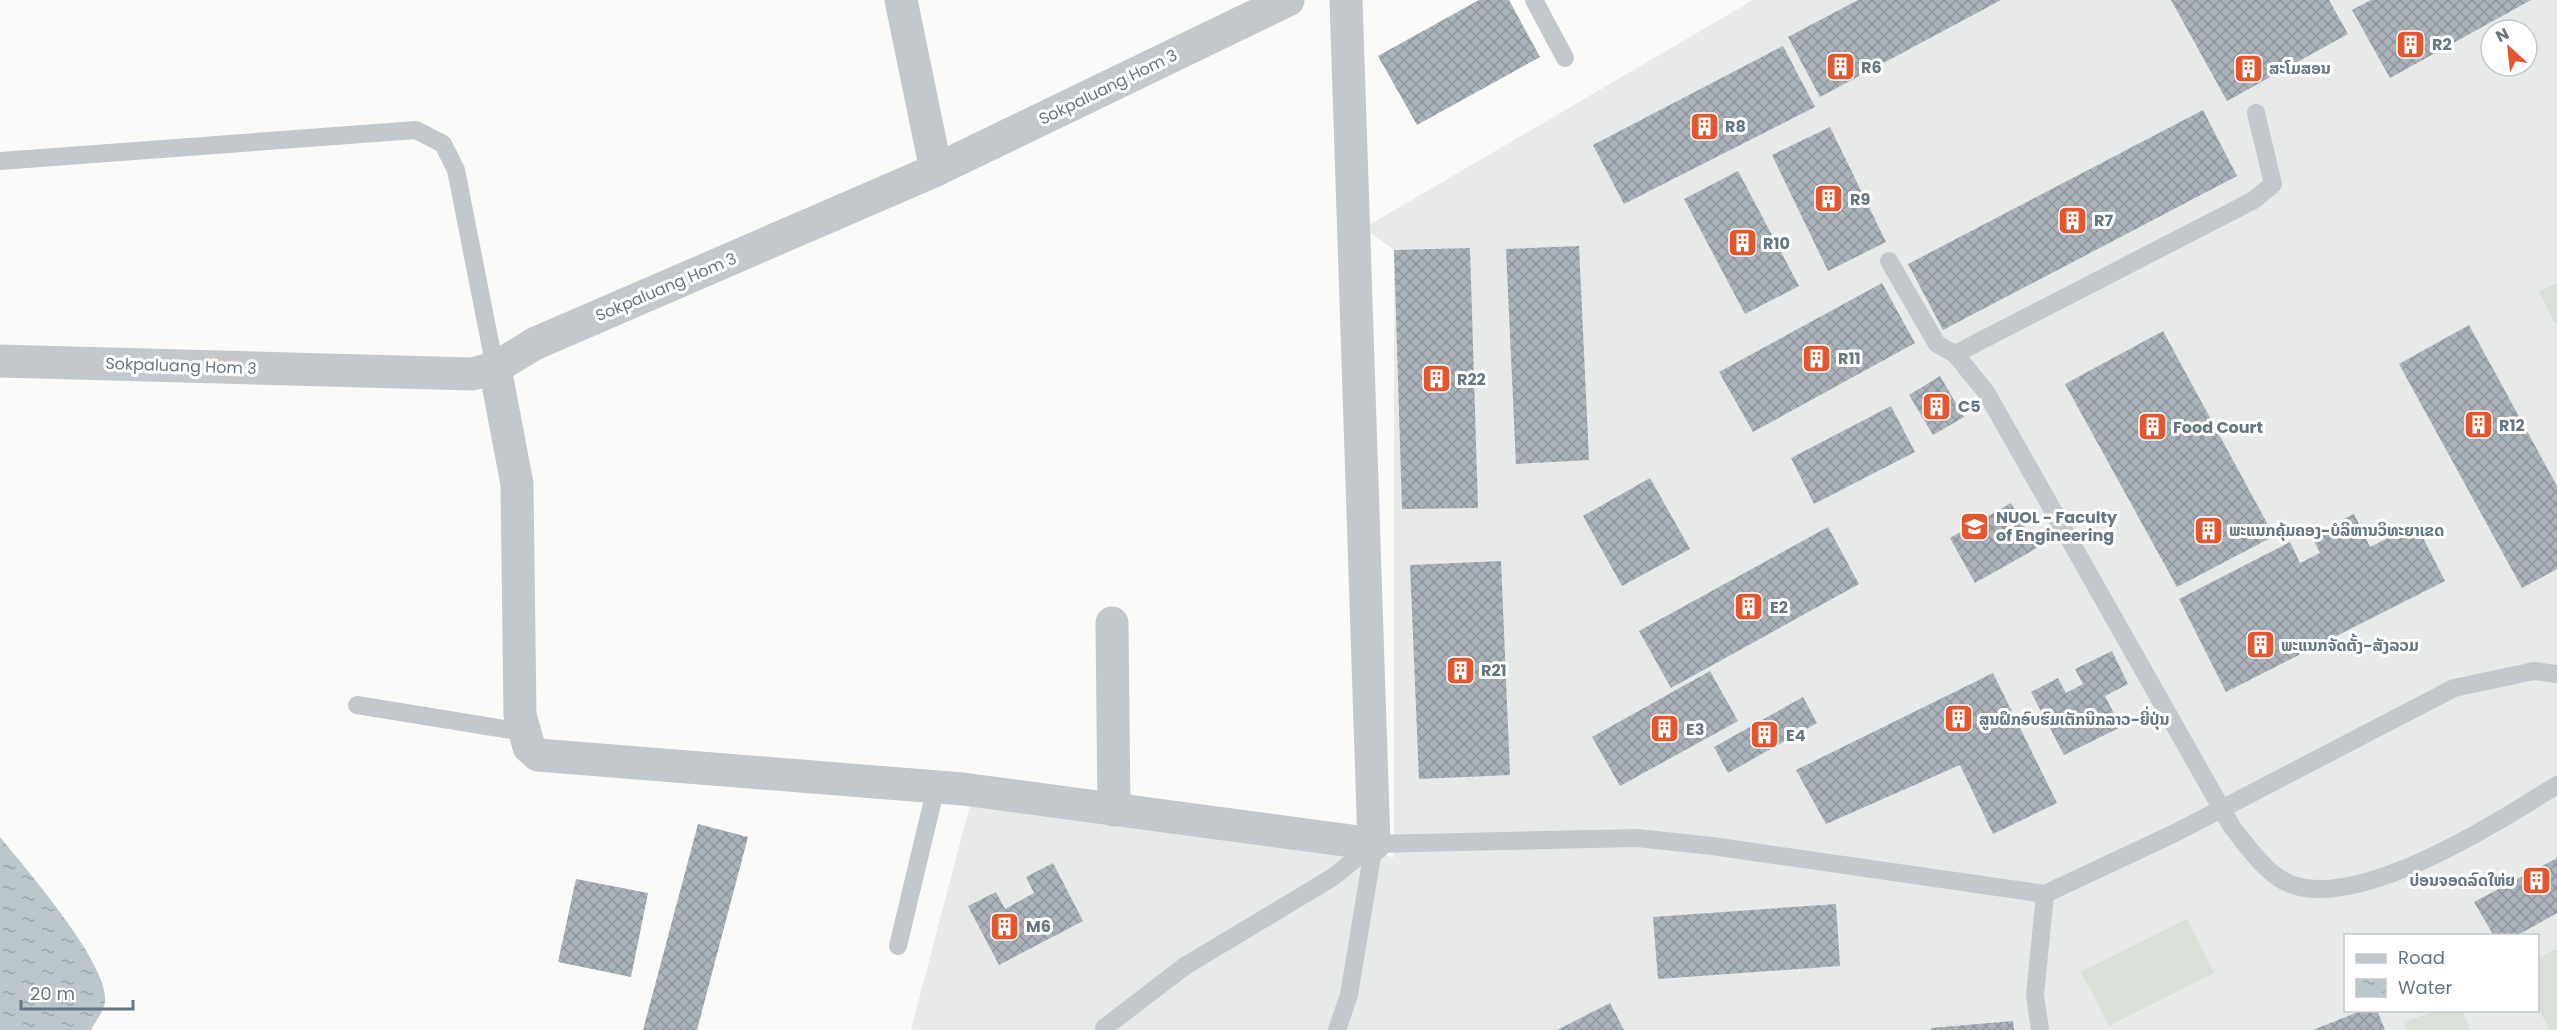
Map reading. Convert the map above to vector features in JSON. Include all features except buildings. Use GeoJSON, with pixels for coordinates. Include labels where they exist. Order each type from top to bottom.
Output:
{"type":"FeatureCollection","features":[{"type":"Feature","properties":{"kind":"street"},"geometry":{"type":"LineString","coordinates":[[901,0],[936,170]]}},
{"type":"Feature","properties":{"kind":"street","name":"Sokpaluang Hom 3"},"geometry":{"type":"LineString","coordinates":[[0,361],[472,374],[495,368],[534,344],[936,170],[1288,0]]}},
{"type":"Feature","properties":{"kind":"street"},"geometry":{"type":"LineString","coordinates":[[495,368],[517,484],[520,704],[523,732],[529,747],[538,755],[936,787],[1374,844],[1346,0]]}},
{"type":"Feature","properties":{"kind":"street"},"geometry":{"type":"LineString","coordinates":[[1112,623],[1114,810]]}},
{"type":"Feature","properties":{"kind":"lane"},"geometry":{"type":"LineString","coordinates":[[1534,0],[1565,58]]}},
{"type":"Feature","properties":{"kind":"lane"},"geometry":{"type":"LineString","coordinates":[[1955,354],[2254,200],[2273,184],[2256,113]]}},
{"type":"Feature","properties":{"kind":"lane"},"geometry":{"type":"LineString","coordinates":[[0,160],[416,130],[443,144],[456,170],[495,368]]}},
{"type":"Feature","properties":{"kind":"lane"},"geometry":{"type":"LineString","coordinates":[[1889,261],[1937,344],[1955,354],[1986,392],[2221,809],[2232,827],[2262,863],[2289,884],[2315,890],[2371,882],[2398,873],[2516,810],[2557,784]]}},
{"type":"Feature","properties":{"kind":"lane"},"geometry":{"type":"LineString","coordinates":[[1104,1028],[1185,966],[1333,877],[1374,844],[1637,838],[1712,846],[2045,894],[2175,833],[2454,688],[2534,671],[2557,674]]}},
{"type":"Feature","properties":{"kind":"lane"},"geometry":{"type":"LineString","coordinates":[[357,705],[523,732]]}},
{"type":"Feature","properties":{"kind":"lane"},"geometry":{"type":"LineString","coordinates":[[898,946],[936,787]]}},
{"type":"Feature","properties":{"kind":"lane"},"geometry":{"type":"LineString","coordinates":[[1337,1030],[1349,995],[1374,844]]}},
{"type":"Feature","properties":{"kind":"lane"},"geometry":{"type":"LineString","coordinates":[[2040,1030],[2035,995],[2045,894]]}},
{"type":"Feature","properties":{"kind":"shaded area","name":"NUOL - Faculty of Engineering"},"geometry":{"type":"Polygon","coordinates":[[[1753,0],[2557,0],[2557,1030],[911,1030],[971,801],[1394,857],[1394,250],[1364,228],[1753,0]]]}},
{"type":"Feature","properties":{"kind":"shaded area"},"geometry":{"type":"Polygon","coordinates":[[[2557,283],[2557,327],[2539,292],[2557,283]]]}},
{"type":"Feature","properties":{"kind":"shaded area"},"geometry":{"type":"Polygon","coordinates":[[[2187,919],[2214,973],[2109,1026],[2081,972],[2187,919]]]}},
{"type":"Feature","properties":{"kind":"shaded area"},"geometry":{"type":"Polygon","coordinates":[[[2557,948],[2557,1030],[2550,1030],[2539,1010],[2539,958],[2557,948]]]}},
{"type":"Feature","properties":{"kind":"shaded area"},"geometry":{"type":"Polygon","coordinates":[[[2432,1012],[2463,1012],[2470,1030],[2407,1030],[2404,1022],[2432,1012]]]}},
{"type":"Feature","properties":{"kind":"water"},"geometry":{"type":"Polygon","coordinates":[[[0,837],[63,917],[94,964],[103,985],[105,1005],[91,1030],[0,1030],[0,837]]]}},
{"type":"Feature","properties":{"kind":"place","name":"R2"},"geometry":{"type":"Point","coordinates":[2411,44]}},
{"type":"Feature","properties":{"kind":"place","name":"R6"},"geometry":{"type":"Point","coordinates":[1840,67]}},
{"type":"Feature","properties":{"kind":"place","name":"ສະໂມສອນ"},"geometry":{"type":"Point","coordinates":[2248,68]}},
{"type":"Feature","properties":{"kind":"place","name":"R8"},"geometry":{"type":"Point","coordinates":[1704,126]}},
{"type":"Feature","properties":{"kind":"place","name":"R9"},"geometry":{"type":"Point","coordinates":[1829,199]}},
{"type":"Feature","properties":{"kind":"place","name":"R7"},"geometry":{"type":"Point","coordinates":[2073,220]}},
{"type":"Feature","properties":{"kind":"place","name":"R10"},"geometry":{"type":"Point","coordinates":[1742,243]}},
{"type":"Feature","properties":{"kind":"place","name":"R11"},"geometry":{"type":"Point","coordinates":[1817,358]}},
{"type":"Feature","properties":{"kind":"place","name":"R22"},"geometry":{"type":"Point","coordinates":[1436,379]}},
{"type":"Feature","properties":{"kind":"place","name":"C5"},"geometry":{"type":"Point","coordinates":[1937,406]}},
{"type":"Feature","properties":{"kind":"place","name":"R12"},"geometry":{"type":"Point","coordinates":[2478,425]}},
{"type":"Feature","properties":{"kind":"place","name":"Food Court"},"geometry":{"type":"Point","coordinates":[2152,427]}},
{"type":"Feature","properties":{"kind":"place","name":"NUOL - Faculty of Engineering"},"geometry":{"type":"Point","coordinates":[1975,526]}},
{"type":"Feature","properties":{"kind":"place","name":"ພະແນກຄຸ້ມຄອງ-ບໍລິຫານວິທະຍາເຂດ"},"geometry":{"type":"Point","coordinates":[2208,530]}},
{"type":"Feature","properties":{"kind":"place","name":"E2"},"geometry":{"type":"Point","coordinates":[1749,607]}},
{"type":"Feature","properties":{"kind":"place","name":"ພະແນກຈັດຕັ້ງ-ສັງລວມ"},"geometry":{"type":"Point","coordinates":[2260,645]}},
{"type":"Feature","properties":{"kind":"place","name":"R21"},"geometry":{"type":"Point","coordinates":[1460,670]}},
{"type":"Feature","properties":{"kind":"place","name":"ສູນຝຶກອົບຮົມເຕັກນິກລາວ-ຍີ່ປຸ່ນ"},"geometry":{"type":"Point","coordinates":[1958,719]}},
{"type":"Feature","properties":{"kind":"place","name":"E3"},"geometry":{"type":"Point","coordinates":[1665,729]}},
{"type":"Feature","properties":{"kind":"place","name":"E4"},"geometry":{"type":"Point","coordinates":[1765,735]}},
{"type":"Feature","properties":{"kind":"place","name":"ບ່ອນຈອດລົດໃຫ່ຍ"},"geometry":{"type":"Point","coordinates":[2536,880]}},
{"type":"Feature","properties":{"kind":"place","name":"M6"},"geometry":{"type":"Point","coordinates":[1005,926]}}]}
